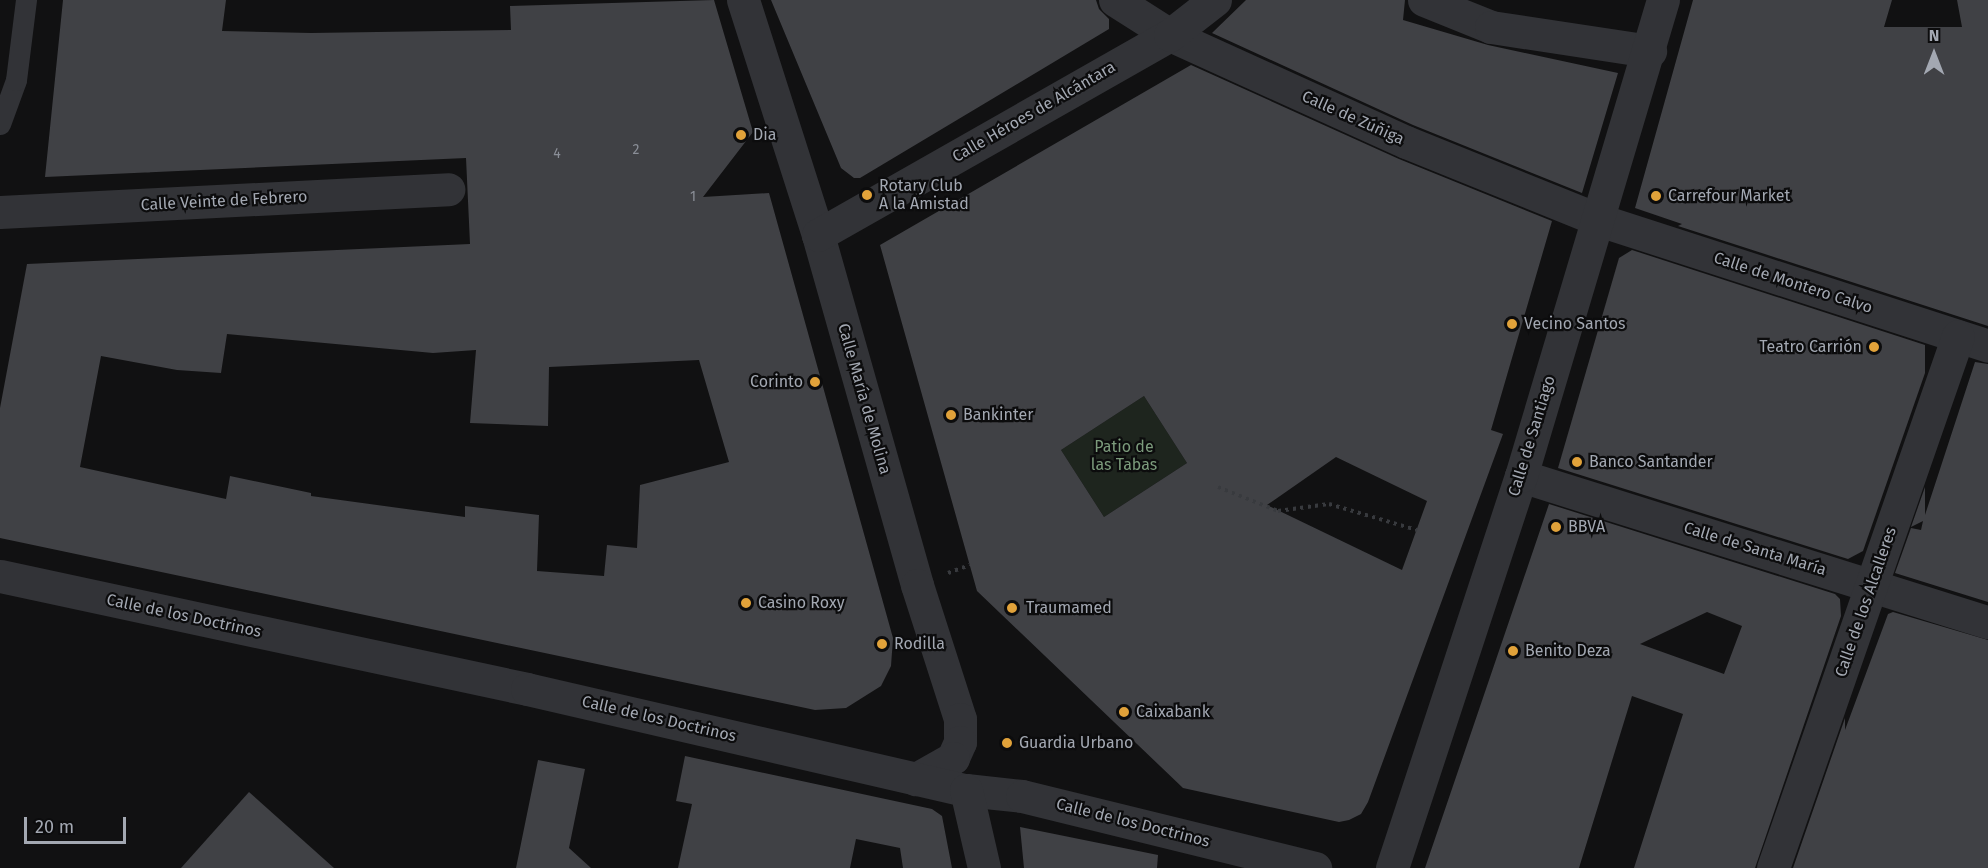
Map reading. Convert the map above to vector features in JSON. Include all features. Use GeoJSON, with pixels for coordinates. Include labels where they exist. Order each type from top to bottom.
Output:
{"type":"FeatureCollection","features":[{"type":"Feature","properties":{"kind":"street","name":"Calle María de Molina"},"geometry":{"type":"LineString","coordinates":[[743,0],[818,235],[916,585],[960,720],[960,742],[953,758],[916,779]]}},
{"type":"Feature","properties":{"kind":"street","name":"Calle de Zúñiga"},"geometry":{"type":"LineString","coordinates":[[1114,0],[1170,35],[1406,142],[1599,220]]}},
{"type":"Feature","properties":{"kind":"street","name":"Calle Héroes de Alcántara"},"geometry":{"type":"LineString","coordinates":[[818,235],[1170,35],[1215,0]]}},
{"type":"Feature","properties":{"kind":"street"},"geometry":{"type":"LineString","coordinates":[[1424,0],[1491,27],[1650,51]]}},
{"type":"Feature","properties":{"kind":"street","name":"Calle de Santiago"},"geometry":{"type":"LineString","coordinates":[[1392,868],[1521,476],[1650,51],[1663,0]]}},
{"type":"Feature","properties":{"kind":"street","name":"Calle Veinte de Febrero"},"geometry":{"type":"LineString","coordinates":[[0,212],[448,189]]}},
{"type":"Feature","properties":{"kind":"street","name":"Calle de Montero Calvo"},"geometry":{"type":"LineString","coordinates":[[1599,220],[1973,341]]}},
{"type":"Feature","properties":{"kind":"street","name":"Calle de los Alcalleres"},"geometry":{"type":"LineString","coordinates":[[1773,868],[1872,585],[1973,341]]}},
{"type":"Feature","properties":{"kind":"street","name":"Calle de Santa María"},"geometry":{"type":"LineString","coordinates":[[1521,476],[1988,622]]}},
{"type":"Feature","properties":{"kind":"street","name":"Calle de los Doctrinos"},"geometry":{"type":"LineString","coordinates":[[0,576],[527,689],[966,790],[1022,796],[1315,868]]}},
{"type":"Feature","properties":{"kind":"street"},"geometry":{"type":"LineString","coordinates":[[966,790],[984,868]]}},
{"type":"Feature","properties":{"kind":"lane"},"geometry":{"type":"LineString","coordinates":[[0,124],[16,80],[26,0]]}},
{"type":"Feature","properties":{"kind":"path"},"geometry":{"type":"LineString","coordinates":[[1218,487],[1278,512],[1329,504],[1417,530]]}},
{"type":"Feature","properties":{"kind":"green space","name":"Patio de las Tabas"},"geometry":{"type":"Polygon","coordinates":[[[1144,396],[1187,463],[1104,517],[1061,450],[1144,396]]]}},
{"type":"Feature","properties":{"kind":"building"},"geometry":{"type":"Polygon","coordinates":[[[63,0],[226,0],[222,31],[311,33],[511,30],[510,6],[714,0],[753,132],[703,197],[769,193],[893,638],[891,666],[881,686],[846,708],[815,710],[0,538],[0,408],[27,264],[470,244],[466,158],[45,177],[63,0]],[[227,334],[221,373],[177,370],[101,356],[80,467],[226,499],[230,476],[311,493],[311,496],[465,517],[465,506],[539,515],[537,571],[604,576],[607,545],[637,548],[640,485],[729,462],[699,360],[549,367],[548,426],[470,423],[476,350],[433,353],[227,334]]]}},
{"type":"Feature","properties":{"kind":"building"},"geometry":{"type":"Polygon","coordinates":[[[771,0],[1096,0],[1099,9],[1109,19],[1109,29],[860,178],[854,178],[841,168],[771,0]]]}},
{"type":"Feature","properties":{"kind":"building"},"geometry":{"type":"Polygon","coordinates":[[[1246,0],[1405,0],[1403,20],[1488,45],[1618,73],[1582,193],[1413,125],[1212,33],[1246,0]]]}},
{"type":"Feature","properties":{"kind":"building"},"geometry":{"type":"Polygon","coordinates":[[[1693,0],[1892,0],[1884,27],[1962,27],[1957,0],[1988,0],[1988,326],[1678,226],[1682,224],[1635,208],[1693,0]]]}},
{"type":"Feature","properties":{"kind":"building"},"geometry":{"type":"Polygon","coordinates":[[[1191,65],[1399,159],[1552,221],[1491,430],[1503,434],[1368,802],[1361,814],[1339,822],[1183,788],[977,591],[880,245],[1191,65]],[[1144,396],[1061,450],[1104,517],[1187,463],[1144,396]],[[1336,457],[1267,505],[1402,570],[1427,501],[1336,457]]]}},
{"type":"Feature","properties":{"kind":"building"},"geometry":{"type":"Polygon","coordinates":[[[1632,250],[1925,345],[1925,373],[1863,551],[1848,559],[1558,468],[1619,258],[1632,250]]]}},
{"type":"Feature","properties":{"kind":"building"},"geometry":{"type":"Polygon","coordinates":[[[1975,362],[1988,364],[1988,602],[1895,573],[1911,528],[1921,530],[1923,521],[1911,527],[1925,487],[1925,515],[1975,362]]]}},
{"type":"Feature","properties":{"kind":"building"},"geometry":{"type":"Polygon","coordinates":[[[1549,504],[1835,594],[1840,599],[1841,616],[1755,868],[1634,868],[1683,714],[1632,696],[1579,868],[1425,868],[1549,504]],[[1707,612],[1640,644],[1724,674],[1742,626],[1707,612]]]}},
{"type":"Feature","properties":{"kind":"building"},"geometry":{"type":"Polygon","coordinates":[[[1893,612],[1988,640],[1988,868],[1793,868],[1845,718],[1845,730],[1888,614],[1893,612]]]}},
{"type":"Feature","properties":{"kind":"building"},"geometry":{"type":"Polygon","coordinates":[[[685,756],[932,809],[942,816],[952,868],[903,868],[900,848],[856,839],[850,868],[678,868],[692,804],[676,801],[685,756]]]}},
{"type":"Feature","properties":{"kind":"building"},"geometry":{"type":"Polygon","coordinates":[[[538,760],[585,769],[569,848],[591,868],[516,868],[538,760]]]}},
{"type":"Feature","properties":{"kind":"building"},"geometry":{"type":"Polygon","coordinates":[[[249,792],[334,868],[181,868],[249,792]]]}},
{"type":"Feature","properties":{"kind":"building"},"geometry":{"type":"Polygon","coordinates":[[[1020,827],[1158,855],[1157,868],[1024,868],[1020,827]]]}},
{"type":"Feature","properties":{"kind":"place","name":"Dia"},"geometry":{"type":"Point","coordinates":[741,135]}},
{"type":"Feature","properties":{"kind":"place","name":"Rotary Club A la Amistad"},"geometry":{"type":"Point","coordinates":[867,195]}},
{"type":"Feature","properties":{"kind":"place","name":"Carrefour Market"},"geometry":{"type":"Point","coordinates":[1656,196]}},
{"type":"Feature","properties":{"kind":"place","name":"Vecino Santos"},"geometry":{"type":"Point","coordinates":[1512,324]}},
{"type":"Feature","properties":{"kind":"place","name":"Teatro Carrión"},"geometry":{"type":"Point","coordinates":[1874,347]}},
{"type":"Feature","properties":{"kind":"place","name":"Corinto"},"geometry":{"type":"Point","coordinates":[815,382]}},
{"type":"Feature","properties":{"kind":"place","name":"Bankinter"},"geometry":{"type":"Point","coordinates":[951,415]}},
{"type":"Feature","properties":{"kind":"place","name":"Banco Santander"},"geometry":{"type":"Point","coordinates":[1577,462]}},
{"type":"Feature","properties":{"kind":"place","name":"BBVA"},"geometry":{"type":"Point","coordinates":[1556,527]}},
{"type":"Feature","properties":{"kind":"place","name":"Casino Roxy"},"geometry":{"type":"Point","coordinates":[746,603]}},
{"type":"Feature","properties":{"kind":"place","name":"Traumamed"},"geometry":{"type":"Point","coordinates":[1012,608]}},
{"type":"Feature","properties":{"kind":"place","name":"Rodilla"},"geometry":{"type":"Point","coordinates":[882,644]}},
{"type":"Feature","properties":{"kind":"place","name":"Benito Deza"},"geometry":{"type":"Point","coordinates":[1513,651]}},
{"type":"Feature","properties":{"kind":"place","name":"Caixabank"},"geometry":{"type":"Point","coordinates":[1124,712]}},
{"type":"Feature","properties":{"kind":"place","name":"Guardia Urbano"},"geometry":{"type":"Point","coordinates":[1007,743]}}]}
